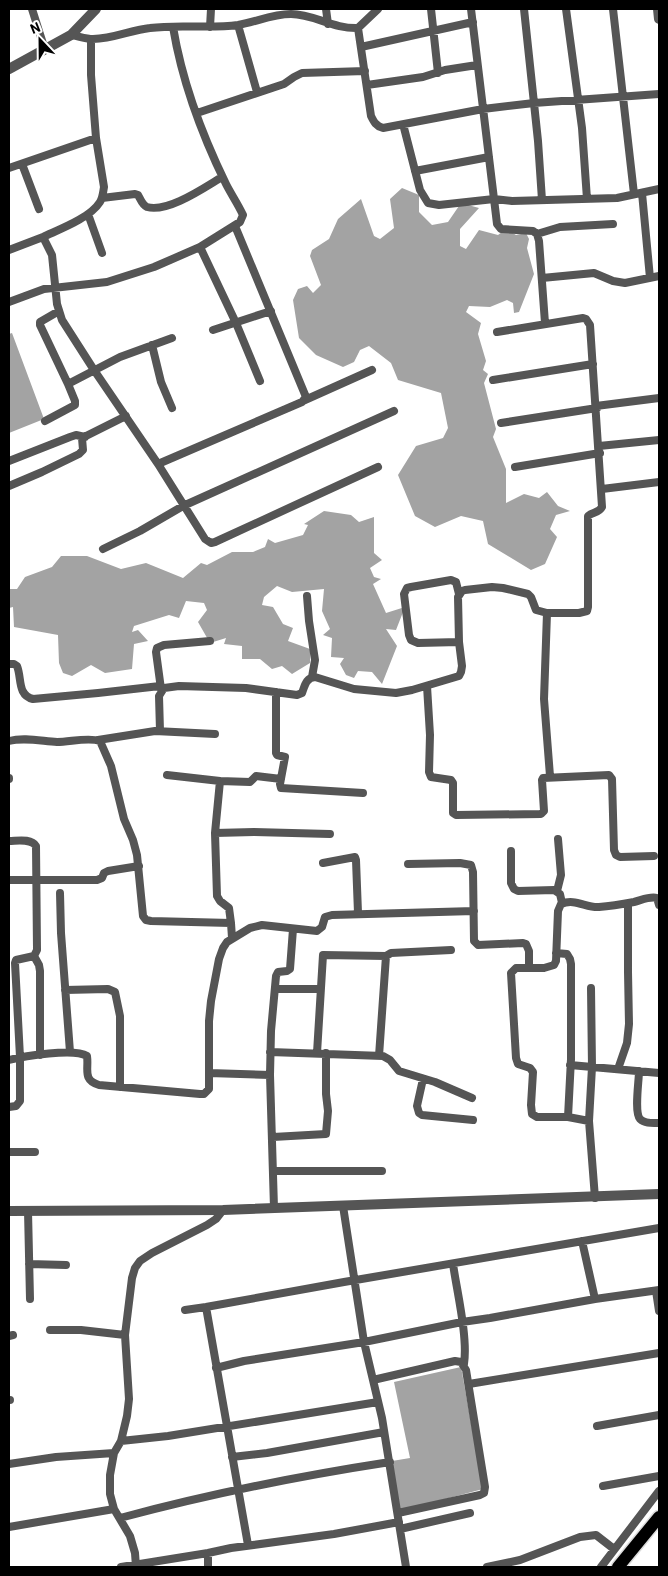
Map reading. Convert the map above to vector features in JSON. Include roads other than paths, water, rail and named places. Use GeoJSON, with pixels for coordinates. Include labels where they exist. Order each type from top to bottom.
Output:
{"type":"FeatureCollection","features":[{"type":"Feature","properties":{"kind":"main road"},"geometry":{"type":"LineString","coordinates":[[618,1567],[659,1518]]}},
{"type":"Feature","properties":{"kind":"street"},"geometry":{"type":"LineString","coordinates":[[32,9],[45,50]]}},
{"type":"Feature","properties":{"kind":"street"},"geometry":{"type":"LineString","coordinates":[[9,69],[71,35],[96,9]]}},
{"type":"Feature","properties":{"kind":"street"},"geometry":{"type":"LineString","coordinates":[[210,27],[211,9]]}},
{"type":"Feature","properties":{"kind":"street"},"geometry":{"type":"LineString","coordinates":[[326,9],[328,24]]}},
{"type":"Feature","properties":{"kind":"street"},"geometry":{"type":"LineString","coordinates":[[71,35],[91,40],[111,38],[149,28],[238,25],[278,14],[301,15],[345,29],[358,28],[378,9]]}},
{"type":"Feature","properties":{"kind":"street"},"geometry":{"type":"LineString","coordinates":[[430,9],[438,73]]}},
{"type":"Feature","properties":{"kind":"street"},"geometry":{"type":"LineString","coordinates":[[471,9],[497,224],[501,229],[533,231],[537,234],[560,227],[613,224]]}},
{"type":"Feature","properties":{"kind":"street"},"geometry":{"type":"LineString","coordinates":[[524,9],[542,200]]}},
{"type":"Feature","properties":{"kind":"street"},"geometry":{"type":"LineString","coordinates":[[566,9],[582,128],[587,198]]}},
{"type":"Feature","properties":{"kind":"street"},"geometry":{"type":"LineString","coordinates":[[613,9],[650,278]]}},
{"type":"Feature","properties":{"kind":"street"},"geometry":{"type":"LineString","coordinates":[[658,9],[659,20]]}},
{"type":"Feature","properties":{"kind":"street"},"geometry":{"type":"LineString","coordinates":[[361,46],[473,22]]}},
{"type":"Feature","properties":{"kind":"street"},"geometry":{"type":"LineString","coordinates":[[238,25],[257,92]]}},
{"type":"Feature","properties":{"kind":"street"},"geometry":{"type":"LineString","coordinates":[[9,302],[37,290],[55,286],[107,282],[154,267],[200,247],[240,222],[243,215],[222,177],[183,74],[173,26]]}},
{"type":"Feature","properties":{"kind":"street"},"geometry":{"type":"LineString","coordinates":[[358,28],[371,116],[374,122],[383,128],[483,109],[534,103],[659,94]]}},
{"type":"Feature","properties":{"kind":"street"},"geometry":{"type":"LineString","coordinates":[[9,250],[43,237],[88,214],[96,208],[102,198],[104,187],[96,138],[91,75],[91,40]]}},
{"type":"Feature","properties":{"kind":"street"},"geometry":{"type":"LineString","coordinates":[[367,85],[423,77],[477,65]]}},
{"type":"Feature","properties":{"kind":"street"},"geometry":{"type":"LineString","coordinates":[[197,113],[284,84],[302,74],[365,71]]}},
{"type":"Feature","properties":{"kind":"street"},"geometry":{"type":"LineString","coordinates":[[403,124],[422,195],[428,203],[439,205],[494,199],[512,201],[617,198],[659,189]]}},
{"type":"Feature","properties":{"kind":"street"},"geometry":{"type":"LineString","coordinates":[[9,168],[96,138]]}},
{"type":"Feature","properties":{"kind":"street"},"geometry":{"type":"LineString","coordinates":[[415,171],[489,157]]}},
{"type":"Feature","properties":{"kind":"street"},"geometry":{"type":"LineString","coordinates":[[22,164],[39,209]]}},
{"type":"Feature","properties":{"kind":"street"},"geometry":{"type":"LineString","coordinates":[[102,198],[135,194],[138,195],[147,207],[169,205],[183,200],[222,177]]}},
{"type":"Feature","properties":{"kind":"street"},"geometry":{"type":"LineString","coordinates":[[88,214],[102,253]]}},
{"type":"Feature","properties":{"kind":"street"},"geometry":{"type":"LineString","coordinates":[[236,226],[306,394],[305,400]]}},
{"type":"Feature","properties":{"kind":"street"},"geometry":{"type":"LineString","coordinates":[[537,234],[546,323]]}},
{"type":"Feature","properties":{"kind":"street"},"geometry":{"type":"LineString","coordinates":[[43,237],[52,255],[59,311],[70,332],[158,464],[205,539],[211,543],[296,506],[378,467]]}},
{"type":"Feature","properties":{"kind":"street"},"geometry":{"type":"LineString","coordinates":[[200,247],[236,323],[260,381]]}},
{"type":"Feature","properties":{"kind":"street"},"geometry":{"type":"LineString","coordinates":[[542,278],[594,274],[619,283],[659,276]]}},
{"type":"Feature","properties":{"kind":"street"},"geometry":{"type":"LineString","coordinates":[[45,421],[75,406],[75,401],[68,384],[40,325],[43,319],[59,311]]}},
{"type":"Feature","properties":{"kind":"street"},"geometry":{"type":"LineString","coordinates":[[213,330],[271,311]]}},
{"type":"Feature","properties":{"kind":"street"},"geometry":{"type":"LineString","coordinates":[[459,594],[462,591],[472,589],[503,588],[528,594],[533,599],[536,610],[547,613],[579,613],[587,611],[588,607],[588,516],[597,512],[602,507],[590,325],[583,318],[497,332]]}},
{"type":"Feature","properties":{"kind":"street"},"geometry":{"type":"LineString","coordinates":[[68,384],[120,357],[172,338]]}},
{"type":"Feature","properties":{"kind":"street"},"geometry":{"type":"LineString","coordinates":[[152,345],[161,382],[172,408]]}},
{"type":"Feature","properties":{"kind":"street"},"geometry":{"type":"LineString","coordinates":[[493,380],[593,364]]}},
{"type":"Feature","properties":{"kind":"street"},"geometry":{"type":"LineString","coordinates":[[158,464],[372,370]]}},
{"type":"Feature","properties":{"kind":"street"},"geometry":{"type":"LineString","coordinates":[[501,423],[659,398]]}},
{"type":"Feature","properties":{"kind":"street"},"geometry":{"type":"LineString","coordinates":[[103,549],[140,531],[183,506],[394,411]]}},
{"type":"Feature","properties":{"kind":"street"},"geometry":{"type":"LineString","coordinates":[[9,486],[79,454],[83,450],[81,440],[85,436],[126,416]]}},
{"type":"Feature","properties":{"kind":"street"},"geometry":{"type":"LineString","coordinates":[[9,461],[70,437],[85,436]]}},
{"type":"Feature","properties":{"kind":"street"},"geometry":{"type":"LineString","coordinates":[[515,467],[659,440]]}},
{"type":"Feature","properties":{"kind":"street"},"geometry":{"type":"LineString","coordinates":[[602,489],[659,482]]}},
{"type":"Feature","properties":{"kind":"street"},"geometry":{"type":"LineString","coordinates":[[9,664],[17,666],[23,693],[26,697],[32,699],[179,686],[246,688],[300,694],[307,680],[312,678],[320,678],[354,688],[385,693],[403,692],[459,676],[461,672],[459,594],[456,582],[451,580],[407,588],[404,594],[409,635],[411,640],[418,643],[459,642]]}},
{"type":"Feature","properties":{"kind":"street"},"geometry":{"type":"LineString","coordinates":[[307,596],[310,633],[315,660],[312,678]]}},
{"type":"Feature","properties":{"kind":"street"},"geometry":{"type":"LineString","coordinates":[[547,613],[544,699],[550,776]]}},
{"type":"Feature","properties":{"kind":"street"},"geometry":{"type":"LineString","coordinates":[[160,731],[159,696],[161,688],[157,648],[164,645],[210,641]]}},
{"type":"Feature","properties":{"kind":"street"},"geometry":{"type":"LineString","coordinates":[[427,686],[430,734],[429,772],[432,777],[451,780],[453,783],[453,809],[456,815],[541,814],[544,811],[542,779],[550,776],[611,776],[614,850],[616,854],[620,857],[654,856]]}},
{"type":"Feature","properties":{"kind":"street"},"geometry":{"type":"LineString","coordinates":[[276,692],[276,750],[278,755],[284,756],[285,759],[280,786],[282,788],[363,792]]}},
{"type":"Feature","properties":{"kind":"street"},"geometry":{"type":"LineString","coordinates":[[9,741],[56,742],[98,740],[160,731],[215,734]]}},
{"type":"Feature","properties":{"kind":"street"},"geometry":{"type":"LineString","coordinates":[[98,740],[103,744],[124,819],[135,847],[139,866],[143,916],[146,920],[151,921],[231,923]]}},
{"type":"Feature","properties":{"kind":"street"},"geometry":{"type":"LineString","coordinates":[[167,775],[220,781],[250,782],[254,777],[259,776],[281,780]]}},
{"type":"Feature","properties":{"kind":"street"},"geometry":{"type":"LineString","coordinates":[[220,781],[215,833],[218,896],[220,901],[229,908],[232,938]]}},
{"type":"Feature","properties":{"kind":"street"},"geometry":{"type":"LineString","coordinates":[[215,833],[330,834]]}},
{"type":"Feature","properties":{"kind":"street"},"geometry":{"type":"LineString","coordinates":[[557,891],[561,875],[558,838]]}},
{"type":"Feature","properties":{"kind":"street"},"geometry":{"type":"LineString","coordinates":[[9,841],[30,841],[36,846],[37,950],[34,956],[40,971],[40,1055]]}},
{"type":"Feature","properties":{"kind":"street"},"geometry":{"type":"LineString","coordinates":[[511,851],[511,883],[514,889],[518,891],[554,890],[560,894],[562,903],[558,911],[556,961],[554,965],[550,967],[516,968],[511,973],[516,1062],[520,1066],[530,1068],[533,1072],[532,1114],[589,1121]]}},
{"type":"Feature","properties":{"kind":"street"},"geometry":{"type":"LineString","coordinates":[[323,863],[355,858],[358,913]]}},
{"type":"Feature","properties":{"kind":"street"},"geometry":{"type":"LineString","coordinates":[[408,864],[460,863],[471,865],[474,938],[476,944],[485,946],[523,943],[528,946],[529,968]]}},
{"type":"Feature","properties":{"kind":"street"},"geometry":{"type":"LineString","coordinates":[[9,880],[97,880],[102,878],[104,873],[108,871],[139,866]]}},
{"type":"Feature","properties":{"kind":"street"},"geometry":{"type":"LineString","coordinates":[[60,893],[70,1052]]}},
{"type":"Feature","properties":{"kind":"street"},"geometry":{"type":"LineString","coordinates":[[562,903],[579,902],[596,907],[628,903],[653,897],[657,898],[659,905]]}},
{"type":"Feature","properties":{"kind":"street"},"geometry":{"type":"LineString","coordinates":[[618,1069],[627,1043],[629,1024],[628,903]]}},
{"type":"Feature","properties":{"kind":"street"},"geometry":{"type":"LineString","coordinates":[[9,1060],[70,1052],[82,1053],[87,1056],[87,1075],[92,1083],[204,1094],[209,1089],[209,1022],[211,1001],[219,959],[223,948],[232,938],[262,925],[317,931],[322,927],[325,917],[358,913],[474,910]]}},
{"type":"Feature","properties":{"kind":"street"},"geometry":{"type":"LineString","coordinates":[[274,1208],[270,1074],[271,1031],[277,974],[287,972],[290,969],[293,929]]}},
{"type":"Feature","properties":{"kind":"street"},"geometry":{"type":"LineString","coordinates":[[317,1053],[322,957],[324,954],[386,956],[391,953],[451,950]]}},
{"type":"Feature","properties":{"kind":"street"},"geometry":{"type":"LineString","coordinates":[[556,953],[567,954],[570,959],[568,1117]]}},
{"type":"Feature","properties":{"kind":"street"},"geometry":{"type":"LineString","coordinates":[[9,1107],[16,1106],[20,1101],[20,1058],[15,963],[12,960],[34,956]]}},
{"type":"Feature","properties":{"kind":"street"},"geometry":{"type":"LineString","coordinates":[[379,1056],[386,956]]}},
{"type":"Feature","properties":{"kind":"street"},"geometry":{"type":"LineString","coordinates":[[591,988],[592,1067],[589,1121],[595,1198]]}},
{"type":"Feature","properties":{"kind":"street"},"geometry":{"type":"LineString","coordinates":[[65,990],[108,989],[115,992],[120,1016],[120,1087]]}},
{"type":"Feature","properties":{"kind":"street"},"geometry":{"type":"LineString","coordinates":[[275,989],[320,989]]}},
{"type":"Feature","properties":{"kind":"street"},"geometry":{"type":"LineString","coordinates":[[270,1052],[387,1057],[399,1071],[434,1082],[472,1098]]}},
{"type":"Feature","properties":{"kind":"street"},"geometry":{"type":"LineString","coordinates":[[273,1136],[326,1134],[328,1111],[326,1053]]}},
{"type":"Feature","properties":{"kind":"street"},"geometry":{"type":"LineString","coordinates":[[570,1065],[659,1073]]}},
{"type":"Feature","properties":{"kind":"street"},"geometry":{"type":"LineString","coordinates":[[639,1071],[638,1114],[642,1120],[659,1123]]}},
{"type":"Feature","properties":{"kind":"street"},"geometry":{"type":"LineString","coordinates":[[209,1073],[270,1074]]}},
{"type":"Feature","properties":{"kind":"street"},"geometry":{"type":"LineString","coordinates":[[423,1078],[417,1106],[419,1113],[422,1115],[473,1120]]}},
{"type":"Feature","properties":{"kind":"street"},"geometry":{"type":"LineString","coordinates":[[9,1152],[35,1152]]}},
{"type":"Feature","properties":{"kind":"street"},"geometry":{"type":"LineString","coordinates":[[273,1171],[382,1171]]}},
{"type":"Feature","properties":{"kind":"street"},"geometry":{"type":"LineString","coordinates":[[9,1211],[223,1210],[595,1198],[659,1194]]}},
{"type":"Feature","properties":{"kind":"street"},"geometry":{"type":"LineString","coordinates":[[343,1206],[364,1342],[390,1462],[406,1567]]}},
{"type":"Feature","properties":{"kind":"street"},"geometry":{"type":"LineString","coordinates":[[136,1566],[135,1553],[130,1536],[114,1509],[110,1494],[110,1475],[114,1453],[121,1441],[129,1399],[125,1335],[132,1278],[135,1268],[152,1253],[207,1225],[216,1219],[223,1210]]}},
{"type":"Feature","properties":{"kind":"street"},"geometry":{"type":"LineString","coordinates":[[28,1211],[30,1299]]}},
{"type":"Feature","properties":{"kind":"street"},"geometry":{"type":"LineString","coordinates":[[185,1310],[659,1228]]}},
{"type":"Feature","properties":{"kind":"street"},"geometry":{"type":"LineString","coordinates":[[582,1241],[595,1299]]}},
{"type":"Feature","properties":{"kind":"street"},"geometry":{"type":"LineString","coordinates":[[29,1264],[66,1265]]}},
{"type":"Feature","properties":{"kind":"street"},"geometry":{"type":"LineString","coordinates":[[398,1513],[484,1493],[485,1487],[469,1384],[464,1364],[462,1322],[452,1264]]}},
{"type":"Feature","properties":{"kind":"street"},"geometry":{"type":"LineString","coordinates":[[216,1368],[244,1361],[364,1342],[462,1322],[658,1290],[659,1311]]}},
{"type":"Feature","properties":{"kind":"street"},"geometry":{"type":"LineString","coordinates":[[206,1307],[248,1545]]}},
{"type":"Feature","properties":{"kind":"street"},"geometry":{"type":"LineString","coordinates":[[50,1330],[81,1330],[125,1335]]}},
{"type":"Feature","properties":{"kind":"street"},"geometry":{"type":"LineString","coordinates":[[469,1384],[659,1352]]}},
{"type":"Feature","properties":{"kind":"street"},"geometry":{"type":"LineString","coordinates":[[373,1380],[455,1361],[464,1364]]}},
{"type":"Feature","properties":{"kind":"street"},"geometry":{"type":"LineString","coordinates":[[121,1441],[228,1427],[378,1402]]}},
{"type":"Feature","properties":{"kind":"street"},"geometry":{"type":"LineString","coordinates":[[597,1426],[659,1415]]}},
{"type":"Feature","properties":{"kind":"street"},"geometry":{"type":"LineString","coordinates":[[232,1457],[267,1453],[384,1432]]}},
{"type":"Feature","properties":{"kind":"street"},"geometry":{"type":"LineString","coordinates":[[9,1464],[56,1457],[114,1453]]}},
{"type":"Feature","properties":{"kind":"street"},"geometry":{"type":"LineString","coordinates":[[120,1518],[238,1489],[390,1462]]}},
{"type":"Feature","properties":{"kind":"street"},"geometry":{"type":"LineString","coordinates":[[603,1486],[659,1476]]}},
{"type":"Feature","properties":{"kind":"street"},"geometry":{"type":"LineString","coordinates":[[601,1567],[659,1490]]}},
{"type":"Feature","properties":{"kind":"street"},"geometry":{"type":"LineString","coordinates":[[9,1527],[114,1509]]}},
{"type":"Feature","properties":{"kind":"street"},"geometry":{"type":"LineString","coordinates":[[121,1567],[136,1566],[248,1545],[400,1526],[470,1513]]}},
{"type":"Feature","properties":{"kind":"street"},"geometry":{"type":"LineString","coordinates":[[487,1567],[520,1560],[580,1537],[596,1535],[614,1549]]}},
{"type":"Feature","properties":{"kind":"street"},"geometry":{"type":"LineString","coordinates":[[208,1553],[208,1567]]}}]}
